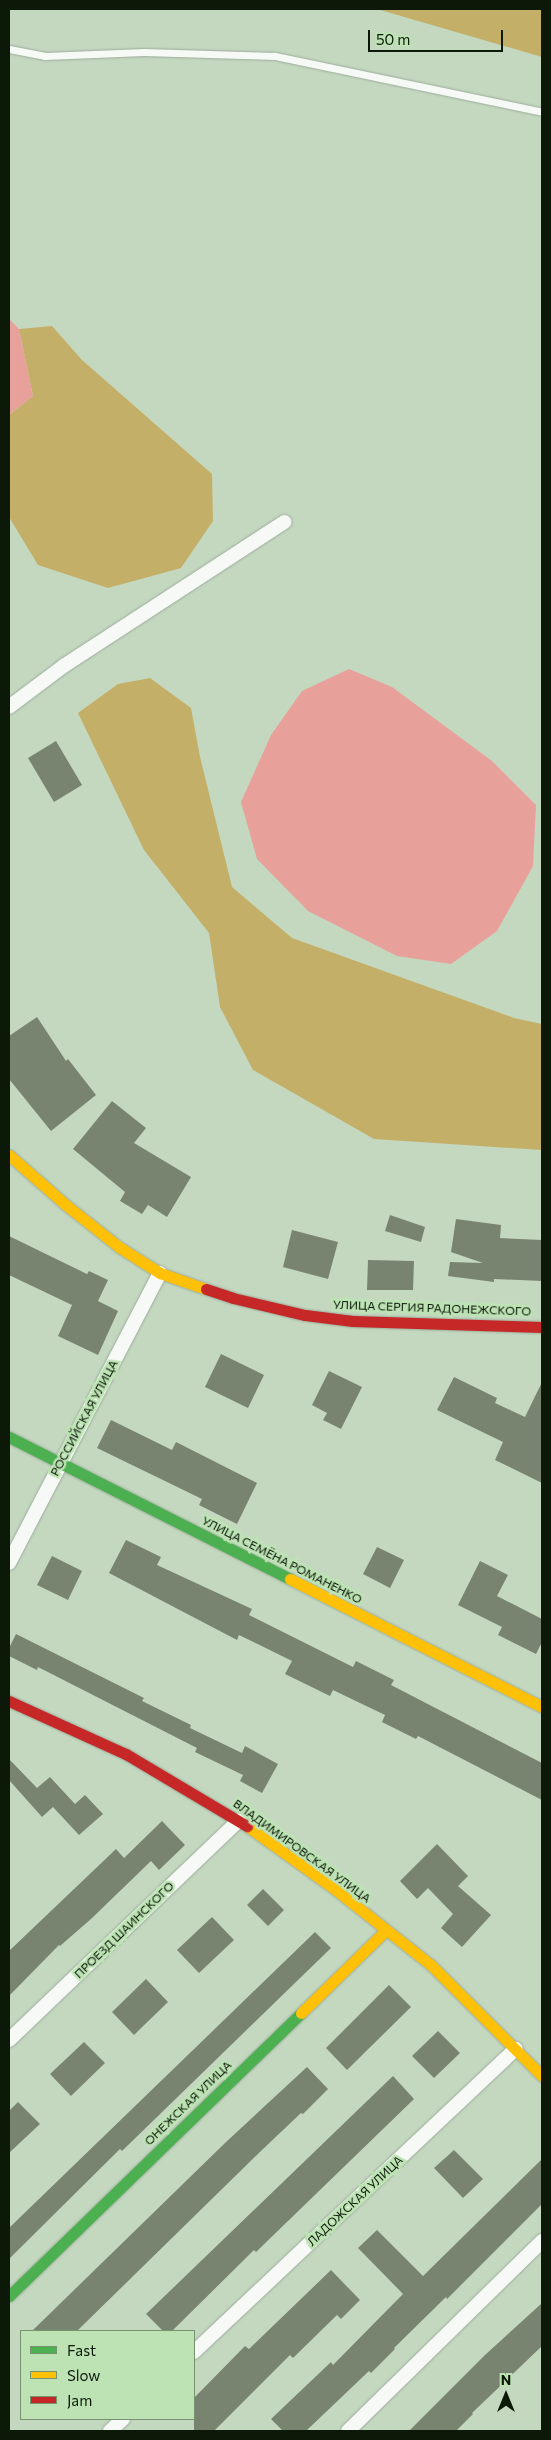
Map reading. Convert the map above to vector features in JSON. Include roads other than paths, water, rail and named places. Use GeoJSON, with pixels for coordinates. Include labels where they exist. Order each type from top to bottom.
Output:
{"type":"FeatureCollection","features":[{"type":"Feature","properties":{"kind":"street"},"geometry":{"type":"LineString","coordinates":[[9,706],[65,665],[284,522]]}},
{"type":"Feature","properties":{"kind":"street","name":"УЛИЦА СЕРГИЯ РАДОНЕЖСКОГО"},"geometry":{"type":"LineString","coordinates":[[9,1155],[66,1205],[119,1247],[160,1273],[233,1298],[305,1315],[352,1321],[542,1327]]}},
{"type":"Feature","properties":{"kind":"street","name":"РОССИЙСКАЯ УЛИЦА"},"geometry":{"type":"LineString","coordinates":[[9,1563],[160,1273]]}},
{"type":"Feature","properties":{"kind":"street","name":"УЛИЦА СЕМЁНА РОМАНЕНКО"},"geometry":{"type":"LineString","coordinates":[[9,1437],[357,1615],[542,1707]]}},
{"type":"Feature","properties":{"kind":"street","name":"ВЛАДИМИРОВСКАЯ УЛИЦА"},"geometry":{"type":"LineString","coordinates":[[9,1701],[126,1754],[239,1820],[431,1965],[542,2076]]}},
{"type":"Feature","properties":{"kind":"street","name":"ПРОЕЗД ШАИНСКОГО"},"geometry":{"type":"LineString","coordinates":[[9,2040],[239,1820]]}},
{"type":"Feature","properties":{"kind":"street","name":"ОНЕЖСКАЯ УЛИЦА"},"geometry":{"type":"LineString","coordinates":[[9,2296],[386,1930]]}},
{"type":"Feature","properties":{"kind":"street","name":"ЛАДОЖСКАЯ УЛИЦА"},"geometry":{"type":"LineString","coordinates":[[195,2351],[516,2049]]}},
{"type":"Feature","properties":{"kind":"street"},"geometry":{"type":"LineString","coordinates":[[348,2431],[542,2241]]}},
{"type":"Feature","properties":{"kind":"street"},"geometry":{"type":"LineString","coordinates":[[110,2431],[122,2420]]}},
{"type":"Feature","properties":{"kind":"lane"},"geometry":{"type":"LineString","coordinates":[[9,49],[46,56],[144,52],[275,56],[542,112]]}}]}
